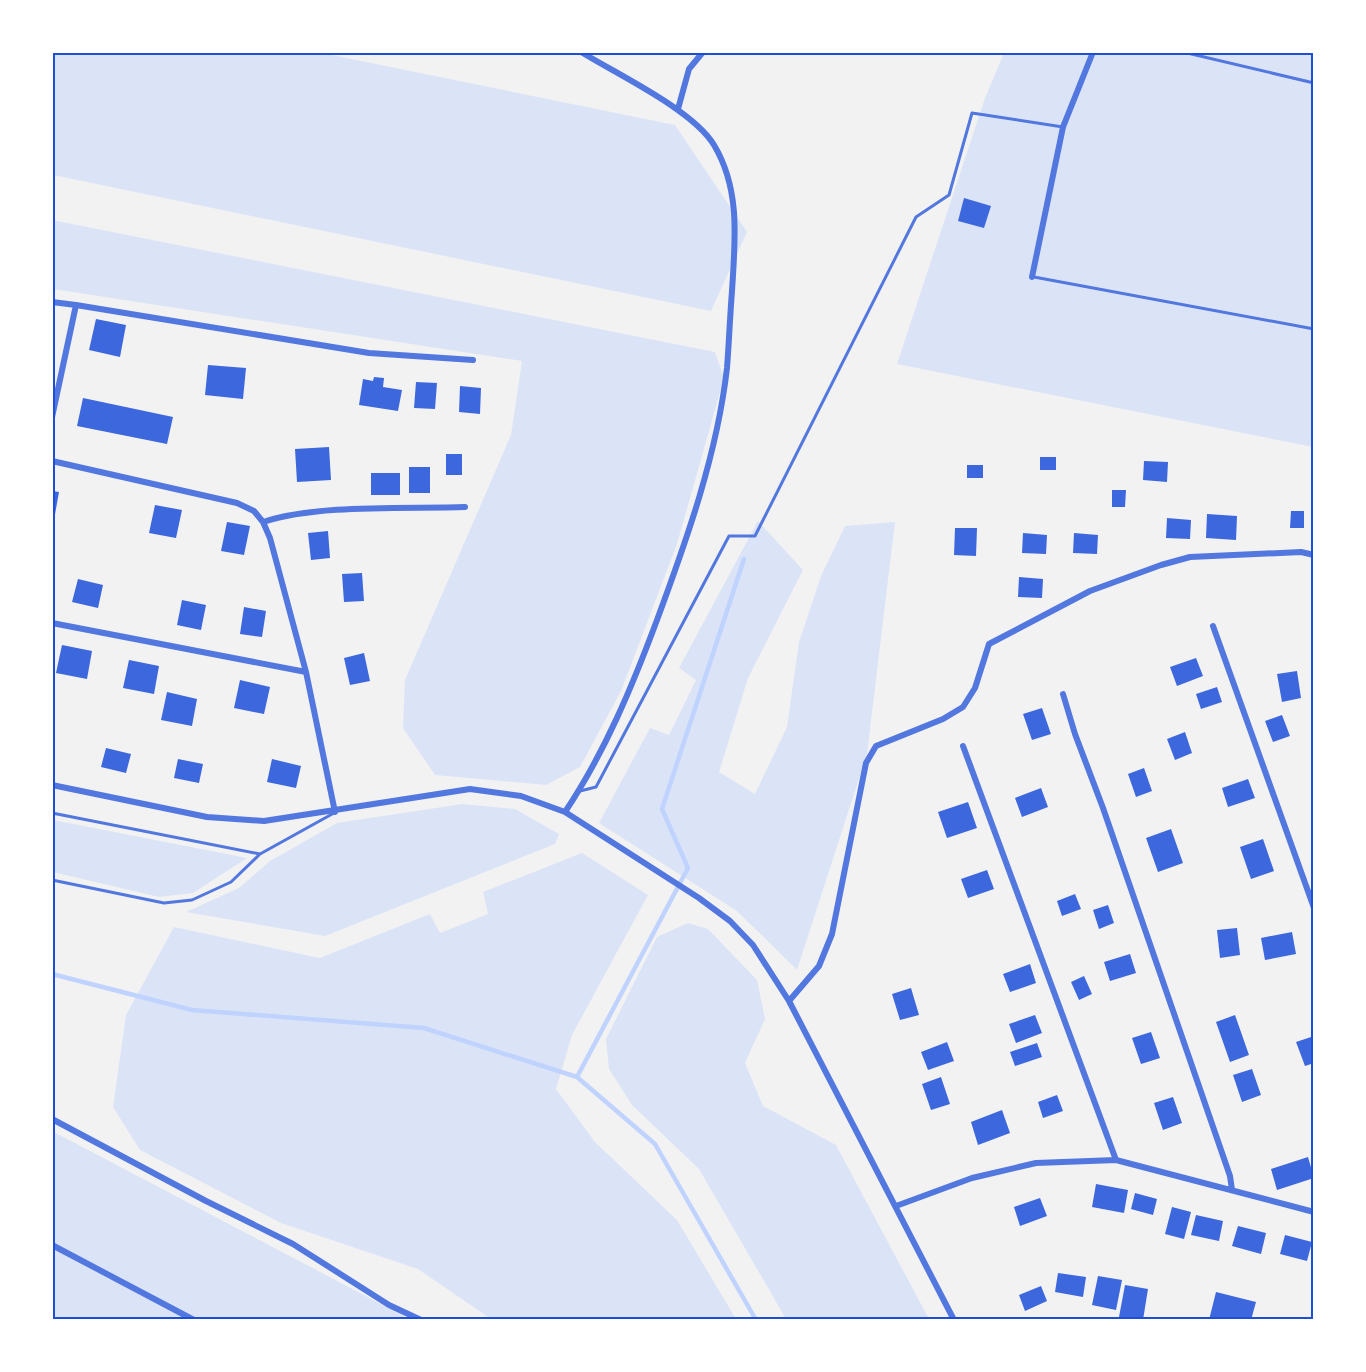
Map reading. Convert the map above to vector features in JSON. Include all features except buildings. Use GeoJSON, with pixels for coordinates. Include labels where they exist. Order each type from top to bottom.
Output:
{"type":"FeatureCollection","features":[{"type":"Feature","properties":{"kind":"street"},"geometry":{"type":"LineString","coordinates":[[565,812],[590,774],[632,686],[692,525],[717,424],[727,369],[736,215],[729,183],[714,144],[678,109],[581,52]]}},
{"type":"Feature","properties":{"kind":"street"},"geometry":{"type":"LineString","coordinates":[[678,109],[689,69],[703,52]]}},
{"type":"Feature","properties":{"kind":"street"},"geometry":{"type":"LineString","coordinates":[[1032,277],[1063,127],[1093,52]]}},
{"type":"Feature","properties":{"kind":"street"},"geometry":{"type":"LineString","coordinates":[[52,302],[357,352],[473,360]]}},
{"type":"Feature","properties":{"kind":"street"},"geometry":{"type":"LineString","coordinates":[[52,417],[76,305]]}},
{"type":"Feature","properties":{"kind":"street"},"geometry":{"type":"LineString","coordinates":[[52,461],[237,503],[254,511],[263,522],[278,564],[306,672],[336,812]]}},
{"type":"Feature","properties":{"kind":"street"},"geometry":{"type":"LineString","coordinates":[[263,522],[279,517],[352,510],[465,507]]}},
{"type":"Feature","properties":{"kind":"street"},"geometry":{"type":"LineString","coordinates":[[789,1001],[819,966],[832,934],[866,763],[876,746],[943,719],[963,707],[975,688],[989,644],[1090,591],[1190,557],[1301,552],[1314,555]]}},
{"type":"Feature","properties":{"kind":"street"},"geometry":{"type":"LineString","coordinates":[[52,623],[306,672]]}},
{"type":"Feature","properties":{"kind":"street"},"geometry":{"type":"LineString","coordinates":[[1213,626],[1314,908]]}},
{"type":"Feature","properties":{"kind":"street"},"geometry":{"type":"LineString","coordinates":[[1063,694],[1226,1166],[1232,1190]]}},
{"type":"Feature","properties":{"kind":"street"},"geometry":{"type":"LineString","coordinates":[[963,746],[1116,1160]]}},
{"type":"Feature","properties":{"kind":"street"},"geometry":{"type":"LineString","coordinates":[[52,785],[207,817],[264,821],[336,812],[470,789],[521,796],[565,812],[699,898],[730,921],[753,945],[789,1001],[954,1320]]}},
{"type":"Feature","properties":{"kind":"street"},"geometry":{"type":"LineString","coordinates":[[52,1119],[206,1201],[293,1244],[389,1305],[421,1320]]}},
{"type":"Feature","properties":{"kind":"street"},"geometry":{"type":"LineString","coordinates":[[896,1206],[972,1178],[1036,1163],[1116,1160],[1314,1212]]}},
{"type":"Feature","properties":{"kind":"street"},"geometry":{"type":"LineString","coordinates":[[52,1245],[194,1320]]}},
{"type":"Feature","properties":{"kind":"lane"},"geometry":{"type":"LineString","coordinates":[[1183,52],[1314,83]]}},
{"type":"Feature","properties":{"kind":"lane"},"geometry":{"type":"LineString","coordinates":[[578,792],[596,787],[729,536],[755,536],[916,217],[949,195],[972,113],[1063,127]]}},
{"type":"Feature","properties":{"kind":"lane"},"geometry":{"type":"LineString","coordinates":[[1032,277],[1314,329]]}},
{"type":"Feature","properties":{"kind":"lane"},"geometry":{"type":"LineString","coordinates":[[52,880],[164,903],[192,900],[231,882],[260,854],[336,812]]}},
{"type":"Feature","properties":{"kind":"lane"},"geometry":{"type":"LineString","coordinates":[[52,813],[260,854]]}},
{"type":"Feature","properties":{"kind":"shaded area"},"geometry":{"type":"Polygon","coordinates":[[[53,53],[322,53],[675,125],[747,232],[711,311],[53,175],[53,53]]]}},
{"type":"Feature","properties":{"kind":"shaded area"},"geometry":{"type":"Polygon","coordinates":[[[1004,53],[1313,53],[1313,447],[897,364],[985,98],[1004,53]]]}},
{"type":"Feature","properties":{"kind":"shaded area"},"geometry":{"type":"Polygon","coordinates":[[[52,220],[715,352],[724,378],[677,544],[621,691],[580,767],[546,785],[435,775],[403,728],[405,680],[511,435],[522,361],[53,289],[52,220]]]}},
{"type":"Feature","properties":{"kind":"shaded area"},"geometry":{"type":"Polygon","coordinates":[[[758,521],[803,570],[748,678],[719,772],[755,794],[787,727],[799,642],[821,576],[845,526],[895,522],[867,754],[797,970],[737,911],[599,823],[650,728],[669,735],[696,680],[679,668],[758,521]]]}},
{"type":"Feature","properties":{"kind":"shaded area"},"geometry":{"type":"Polygon","coordinates":[[[462,804],[515,809],[559,834],[555,844],[325,936],[186,912],[239,888],[270,861],[337,823],[462,804]]]}},
{"type":"Feature","properties":{"kind":"shaded area"},"geometry":{"type":"Polygon","coordinates":[[[53,820],[247,858],[193,893],[159,897],[53,872],[53,820]]]}},
{"type":"Feature","properties":{"kind":"shaded area"},"geometry":{"type":"Polygon","coordinates":[[[582,853],[648,895],[572,1035],[556,1089],[595,1142],[677,1220],[736,1319],[491,1319],[418,1269],[281,1223],[140,1150],[113,1107],[126,1015],[174,927],[320,958],[430,914],[440,933],[488,914],[483,892],[582,853]]]}},
{"type":"Feature","properties":{"kind":"shaded area"},"geometry":{"type":"Polygon","coordinates":[[[688,923],[708,929],[757,980],[765,1019],[745,1063],[763,1106],[836,1145],[929,1319],[786,1319],[699,1169],[632,1105],[609,1069],[606,1039],[657,937],[688,923]]]}},
{"type":"Feature","properties":{"kind":"shaded area"},"geometry":{"type":"Polygon","coordinates":[[[52,1131],[402,1315],[407,1319],[53,1319],[52,1131]]]}},
{"type":"Feature","properties":{"kind":"waterway"},"geometry":{"type":"LineString","coordinates":[[744,559],[662,809],[688,868],[577,1077],[655,1144],[756,1320]]}},
{"type":"Feature","properties":{"kind":"waterway"},"geometry":{"type":"LineString","coordinates":[[52,974],[192,1010],[424,1028],[577,1077]]}}]}
